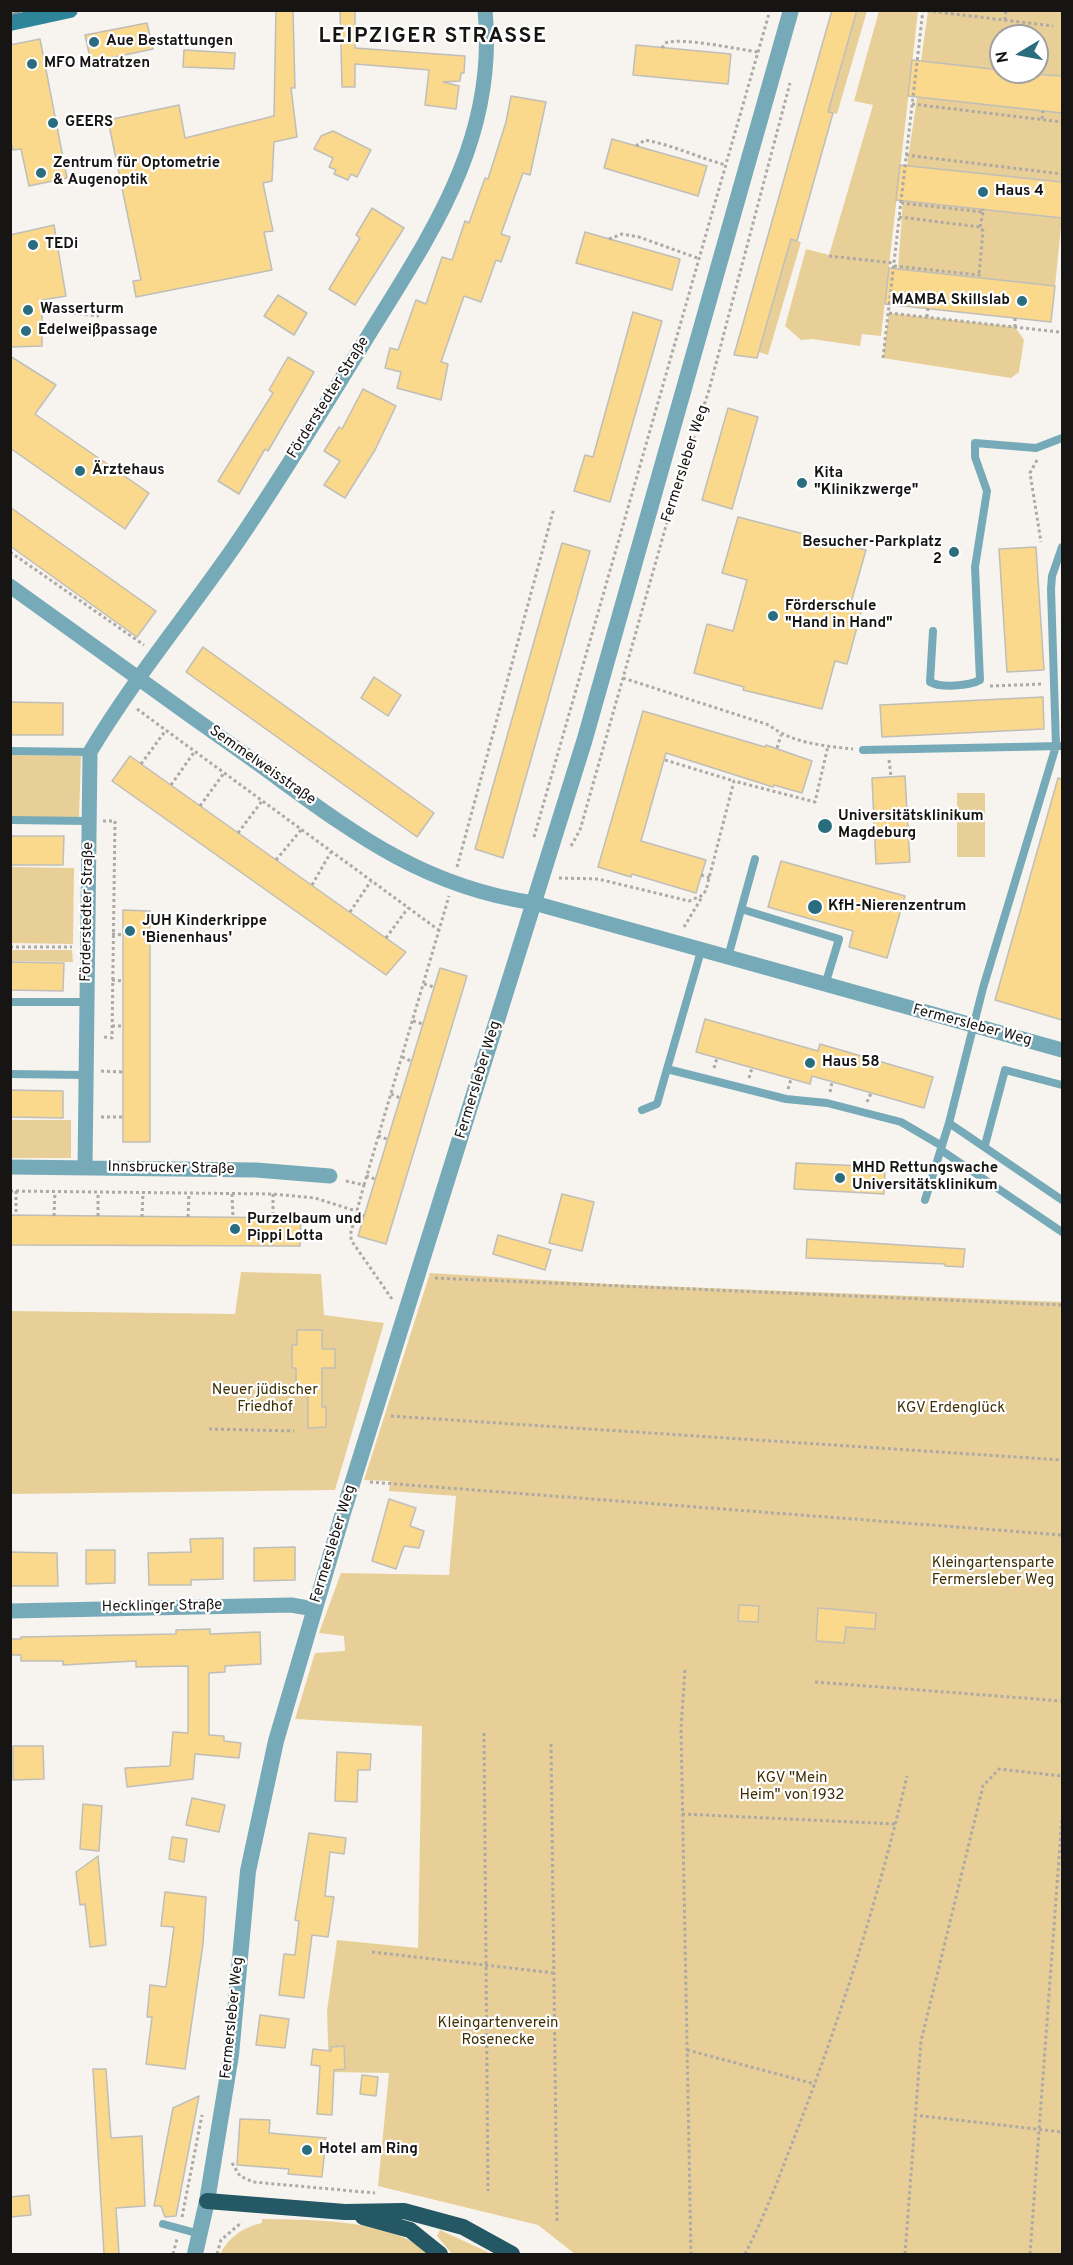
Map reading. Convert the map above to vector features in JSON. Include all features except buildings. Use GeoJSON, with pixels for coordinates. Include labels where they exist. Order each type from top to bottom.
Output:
{"type":"FeatureCollection","features":[{"type":"Feature","properties":{"kind":"highway"},"geometry":{"type":"LineString","coordinates":[[207,2201],[345,2212],[404,2211],[463,2228],[512,2254]]}},
{"type":"Feature","properties":{"kind":"highway"},"geometry":{"type":"LineString","coordinates":[[345,2212],[410,2230],[440,2254]]}},
{"type":"Feature","properties":{"kind":"main road"},"geometry":{"type":"LineString","coordinates":[[10,23],[70,10]]}},
{"type":"Feature","properties":{"kind":"street","name":"Förderstedter Straße"},"geometry":{"type":"LineString","coordinates":[[86,1168],[90,752],[122,698],[234,548],[328,402],[442,213],[465,164],[479,117],[487,51],[485,10]]}},
{"type":"Feature","properties":{"kind":"street","name":"Fermersleber Weg"},"geometry":{"type":"LineString","coordinates":[[195,2254],[207,2201],[231,2055],[244,1899],[254,1840],[276,1741],[314,1609],[604,673],[791,10]]}},
{"type":"Feature","properties":{"kind":"street","name":"Semmelweisstraße"},"geometry":{"type":"LineString","coordinates":[[10,586],[370,843],[409,866],[452,884],[504,899],[534,903]]}},
{"type":"Feature","properties":{"kind":"street","name":"Fermersleber Weg"},"geometry":{"type":"LineString","coordinates":[[534,903],[728,959],[1062,1050]]}},
{"type":"Feature","properties":{"kind":"street","name":"Innsbrucker Straße"},"geometry":{"type":"LineString","coordinates":[[10,1167],[256,1170],[330,1176]]}},
{"type":"Feature","properties":{"kind":"street","name":"Hecklinger Straße"},"geometry":{"type":"LineString","coordinates":[[10,1611],[291,1605],[314,1609]]}},
{"type":"Feature","properties":{"kind":"lane"},"geometry":{"type":"LineString","coordinates":[[933,631],[930,681],[938,685],[972,683],[980,680],[975,567],[987,491],[975,457],[975,443],[1028,448],[1045,445],[1062,438]]}},
{"type":"Feature","properties":{"kind":"lane"},"geometry":{"type":"LineString","coordinates":[[925,1200],[949,1123],[973,1026],[1059,746],[1054,684],[1051,589],[1052,576],[1062,547]]}},
{"type":"Feature","properties":{"kind":"lane"},"geometry":{"type":"LineString","coordinates":[[863,750],[1059,746]]}},
{"type":"Feature","properties":{"kind":"lane"},"geometry":{"type":"LineString","coordinates":[[10,751],[90,752]]}},
{"type":"Feature","properties":{"kind":"lane","name":"Förderstedter Straße"},"geometry":{"type":"LineString","coordinates":[[10,820],[89,821]]}},
{"type":"Feature","properties":{"kind":"lane"},"geometry":{"type":"LineString","coordinates":[[728,959],[755,859]]}},
{"type":"Feature","properties":{"kind":"lane"},"geometry":{"type":"LineString","coordinates":[[741,909],[839,939],[825,986]]}},
{"type":"Feature","properties":{"kind":"lane"},"geometry":{"type":"LineString","coordinates":[[642,1110],[657,1104],[700,951]]}},
{"type":"Feature","properties":{"kind":"lane","name":"Förderstedter Straße"},"geometry":{"type":"LineString","coordinates":[[10,1002],[87,1002]]}},
{"type":"Feature","properties":{"kind":"lane"},"geometry":{"type":"LineString","coordinates":[[668,1069],[786,1099],[827,1103],[901,1122],[1062,1232]]}},
{"type":"Feature","properties":{"kind":"lane"},"geometry":{"type":"LineString","coordinates":[[985,1145],[1005,1070],[1062,1085]]}},
{"type":"Feature","properties":{"kind":"lane"},"geometry":{"type":"LineString","coordinates":[[10,1074],[86,1073]]}},
{"type":"Feature","properties":{"kind":"lane"},"geometry":{"type":"LineString","coordinates":[[949,1123],[985,1145],[1062,1200]]}},
{"type":"Feature","properties":{"kind":"lane"},"geometry":{"type":"LineString","coordinates":[[163,2224],[200,2234]]}},
{"type":"Feature","properties":{"kind":"path"},"geometry":{"type":"LineString","coordinates":[[532,846],[770,10]]}},
{"type":"Feature","properties":{"kind":"path"},"geometry":{"type":"LineString","coordinates":[[1005,20],[1006,10]]}},
{"type":"Feature","properties":{"kind":"path"},"geometry":{"type":"LineString","coordinates":[[883,358],[922,11],[1053,26]]}},
{"type":"Feature","properties":{"kind":"path"},"geometry":{"type":"LineString","coordinates":[[662,48],[664,43],[672,40],[693,41],[706,46],[758,52]]}},
{"type":"Feature","properties":{"kind":"path"},"geometry":{"type":"LineString","coordinates":[[706,46],[706,52]]}},
{"type":"Feature","properties":{"kind":"path","name":"Fermersleber Weg"},"geometry":{"type":"LineString","coordinates":[[569,850],[580,830],[673,501],[709,390],[791,80]]}},
{"type":"Feature","properties":{"kind":"path"},"geometry":{"type":"LineString","coordinates":[[912,104],[1062,122]]}},
{"type":"Feature","properties":{"kind":"path"},"geometry":{"type":"LineString","coordinates":[[1042,111],[1042,119]]}},
{"type":"Feature","properties":{"kind":"path"},"geometry":{"type":"LineString","coordinates":[[636,146],[645,140],[668,145],[683,153],[726,165]]}},
{"type":"Feature","properties":{"kind":"path"},"geometry":{"type":"LineString","coordinates":[[682,159],[683,153]]}},
{"type":"Feature","properties":{"kind":"path"},"geometry":{"type":"LineString","coordinates":[[906,155],[1062,174]]}},
{"type":"Feature","properties":{"kind":"path"},"geometry":{"type":"LineString","coordinates":[[829,256],[979,277],[982,231],[980,227],[983,211],[901,203]]}},
{"type":"Feature","properties":{"kind":"path"},"geometry":{"type":"LineString","coordinates":[[899,217],[980,227]]}},
{"type":"Feature","properties":{"kind":"path"},"geometry":{"type":"LineString","coordinates":[[609,239],[622,234],[700,259]]}},
{"type":"Feature","properties":{"kind":"path"},"geometry":{"type":"LineString","coordinates":[[655,252],[657,246]]}},
{"type":"Feature","properties":{"kind":"path"},"geometry":{"type":"LineString","coordinates":[[892,287],[897,287]]}},
{"type":"Feature","properties":{"kind":"path"},"geometry":{"type":"LineString","coordinates":[[927,317],[928,308]]}},
{"type":"Feature","properties":{"kind":"path"},"geometry":{"type":"LineString","coordinates":[[43,310],[99,316]]}},
{"type":"Feature","properties":{"kind":"path"},"geometry":{"type":"LineString","coordinates":[[889,313],[1059,332]]}},
{"type":"Feature","properties":{"kind":"path"},"geometry":{"type":"LineString","coordinates":[[1015,327],[1016,318]]}},
{"type":"Feature","properties":{"kind":"path"},"geometry":{"type":"LineString","coordinates":[[1041,542],[1030,473],[1045,445]]}},
{"type":"Feature","properties":{"kind":"path"},"geometry":{"type":"LineString","coordinates":[[398,1308],[351,1240],[356,1212],[440,931],[554,508]]}},
{"type":"Feature","properties":{"kind":"path"},"geometry":{"type":"LineString","coordinates":[[10,552],[155,653]]}},
{"type":"Feature","properties":{"kind":"path"},"geometry":{"type":"LineString","coordinates":[[604,673],[769,725],[781,735],[828,746],[863,750]]}},
{"type":"Feature","properties":{"kind":"path"},"geometry":{"type":"LineString","coordinates":[[980,680],[989,686],[1054,684]]}},
{"type":"Feature","properties":{"kind":"path"},"geometry":{"type":"LineString","coordinates":[[122,698],[440,931]]}},
{"type":"Feature","properties":{"kind":"path"},"geometry":{"type":"LineString","coordinates":[[141,764],[166,730]]}},
{"type":"Feature","properties":{"kind":"path"},"geometry":{"type":"LineString","coordinates":[[777,748],[781,735]]}},
{"type":"Feature","properties":{"kind":"path"},"geometry":{"type":"LineString","coordinates":[[665,760],[815,802],[828,746]]}},
{"type":"Feature","properties":{"kind":"path"},"geometry":{"type":"LineString","coordinates":[[171,785],[195,751]]}},
{"type":"Feature","properties":{"kind":"path"},"geometry":{"type":"LineString","coordinates":[[200,806],[224,773]]}},
{"type":"Feature","properties":{"kind":"path"},"geometry":{"type":"LineString","coordinates":[[684,926],[703,896],[710,878],[734,781]]}},
{"type":"Feature","properties":{"kind":"path"},"geometry":{"type":"LineString","coordinates":[[238,833],[262,801]]}},
{"type":"Feature","properties":{"kind":"path"},"geometry":{"type":"LineString","coordinates":[[87,1037],[112,1038],[115,821],[89,821]]}},
{"type":"Feature","properties":{"kind":"path"},"geometry":{"type":"LineString","coordinates":[[276,860],[301,830]]}},
{"type":"Feature","properties":{"kind":"path"},"geometry":{"type":"LineString","coordinates":[[312,885],[331,852]]}},
{"type":"Feature","properties":{"kind":"path"},"geometry":{"type":"LineString","coordinates":[[534,903],[560,879],[562,869]]}},
{"type":"Feature","properties":{"kind":"path"},"geometry":{"type":"LineString","coordinates":[[701,875],[710,878]]}},
{"type":"Feature","properties":{"kind":"path"},"geometry":{"type":"LineString","coordinates":[[560,879],[598,879],[690,901],[703,896]]}},
{"type":"Feature","properties":{"kind":"path"},"geometry":{"type":"LineString","coordinates":[[350,912],[371,881]]}},
{"type":"Feature","properties":{"kind":"path"},"geometry":{"type":"LineString","coordinates":[[386,938],[408,908]]}},
{"type":"Feature","properties":{"kind":"path"},"geometry":{"type":"LineString","coordinates":[[112,934],[123,935]]}},
{"type":"Feature","properties":{"kind":"path"},"geometry":{"type":"LineString","coordinates":[[10,947],[88,948]]}},
{"type":"Feature","properties":{"kind":"path"},"geometry":{"type":"LineString","coordinates":[[112,980],[123,981]]}},
{"type":"Feature","properties":{"kind":"path"},"geometry":{"type":"LineString","coordinates":[[424,984],[434,987]]}},
{"type":"Feature","properties":{"kind":"path"},"geometry":{"type":"LineString","coordinates":[[413,1021],[423,1024]]}},
{"type":"Feature","properties":{"kind":"path"},"geometry":{"type":"LineString","coordinates":[[112,1026],[123,1026]]}},
{"type":"Feature","properties":{"kind":"path"},"geometry":{"type":"LineString","coordinates":[[402,1058],[411,1061]]}},
{"type":"Feature","properties":{"kind":"path"},"geometry":{"type":"LineString","coordinates":[[86,1073],[123,1072]]}},
{"type":"Feature","properties":{"kind":"path"},"geometry":{"type":"LineString","coordinates":[[391,1094],[400,1098]]}},
{"type":"Feature","properties":{"kind":"path"},"geometry":{"type":"LineString","coordinates":[[86,1116],[123,1117]]}},
{"type":"Feature","properties":{"kind":"path"},"geometry":{"type":"LineString","coordinates":[[378,1136],[387,1139]]}},
{"type":"Feature","properties":{"kind":"path"},"geometry":{"type":"LineString","coordinates":[[330,1176],[364,1185]]}},
{"type":"Feature","properties":{"kind":"path"},"geometry":{"type":"LineString","coordinates":[[366,1176],[375,1179]]}},
{"type":"Feature","properties":{"kind":"path"},"geometry":{"type":"LineString","coordinates":[[10,1191],[273,1194],[315,1198],[364,1216]]}},
{"type":"Feature","properties":{"kind":"path"},"geometry":{"type":"LineString","coordinates":[[16,1191],[16,1215]]}},
{"type":"Feature","properties":{"kind":"path"},"geometry":{"type":"LineString","coordinates":[[54,1216],[55,1192]]}},
{"type":"Feature","properties":{"kind":"path"},"geometry":{"type":"LineString","coordinates":[[98,1193],[98,1216]]}},
{"type":"Feature","properties":{"kind":"path"},"geometry":{"type":"LineString","coordinates":[[142,1217],[143,1193]]}},
{"type":"Feature","properties":{"kind":"path"},"geometry":{"type":"LineString","coordinates":[[189,1194],[189,1217]]}},
{"type":"Feature","properties":{"kind":"path"},"geometry":{"type":"LineString","coordinates":[[232,1194],[233,1218]]}},
{"type":"Feature","properties":{"kind":"path"},"geometry":{"type":"LineString","coordinates":[[273,1194],[273,1218]]}},
{"type":"Feature","properties":{"kind":"path"},"geometry":{"type":"LineString","coordinates":[[418,1277],[1062,1305]]}},
{"type":"Feature","properties":{"kind":"path"},"geometry":{"type":"LineString","coordinates":[[408,1417],[1062,1460]]}},
{"type":"Feature","properties":{"kind":"path"},"geometry":{"type":"LineString","coordinates":[[210,1429],[294,1431]]}},
{"type":"Feature","properties":{"kind":"path"},"geometry":{"type":"LineString","coordinates":[[390,1485],[1062,1535]]}},
{"type":"Feature","properties":{"kind":"path"},"geometry":{"type":"LineString","coordinates":[[685,1670],[681,1728],[691,2254]]}},
{"type":"Feature","properties":{"kind":"path"},"geometry":{"type":"LineString","coordinates":[[815,1682],[1062,1701]]}},
{"type":"Feature","properties":{"kind":"path"},"geometry":{"type":"LineString","coordinates":[[484,1733],[488,2191]]}},
{"type":"Feature","properties":{"kind":"path"},"geometry":{"type":"LineString","coordinates":[[551,1744],[557,2222]]}},
{"type":"Feature","properties":{"kind":"path"},"geometry":{"type":"LineString","coordinates":[[905,2254],[921,2041],[929,1999],[983,1786],[999,1769],[1062,1776]]}},
{"type":"Feature","properties":{"kind":"path"},"geometry":{"type":"LineString","coordinates":[[745,2254],[761,2223],[815,2084],[857,1961],[896,1824],[907,1776]]}},
{"type":"Feature","properties":{"kind":"path"},"geometry":{"type":"LineString","coordinates":[[682,1814],[896,1824]]}},
{"type":"Feature","properties":{"kind":"path"},"geometry":{"type":"LineString","coordinates":[[1030,2254],[1062,1817]]}},
{"type":"Feature","properties":{"kind":"path"},"geometry":{"type":"LineString","coordinates":[[372,1952],[554,1972]]}},
{"type":"Feature","properties":{"kind":"path"},"geometry":{"type":"LineString","coordinates":[[687,2050],[815,2084]]}},
{"type":"Feature","properties":{"kind":"path"},"geometry":{"type":"LineString","coordinates":[[188,2188],[204,2106]]}},
{"type":"Feature","properties":{"kind":"path"},"geometry":{"type":"LineString","coordinates":[[914,2115],[1062,2132]]}},
{"type":"Feature","properties":{"kind":"path"},"geometry":{"type":"LineString","coordinates":[[217,2254],[221,2240],[237,2223],[246,2221]]}},
{"type":"Feature","properties":{"kind":"green space"},"geometry":{"type":"Polygon","coordinates":[[[857,11],[867,11],[837,114],[828,112],[857,11]]]}},
{"type":"Feature","properties":{"kind":"green space"},"geometry":{"type":"Polygon","coordinates":[[[879,11],[918,11],[881,336],[862,334],[860,346],[812,339],[801,340],[785,326],[806,249],[829,255],[873,105],[854,101],[879,11]]]}},
{"type":"Feature","properties":{"kind":"green space"},"geometry":{"type":"Polygon","coordinates":[[[928,11],[1062,11],[1062,76],[1049,75],[1049,24],[989,24],[989,69],[921,61],[928,11]]]}},
{"type":"Feature","properties":{"kind":"green space"},"geometry":{"type":"Polygon","coordinates":[[[917,97],[1062,113],[1062,182],[907,166],[917,97]]]}},
{"type":"Feature","properties":{"kind":"green space"},"geometry":{"type":"Polygon","coordinates":[[[903,201],[1062,218],[1055,286],[898,269],[903,201]]]}},
{"type":"Feature","properties":{"kind":"green space"},"geometry":{"type":"Polygon","coordinates":[[[791,239],[801,242],[768,355],[759,352],[791,239]]]}},
{"type":"Feature","properties":{"kind":"green space"},"geometry":{"type":"Polygon","coordinates":[[[889,313],[1015,327],[1024,340],[1019,372],[1011,378],[883,358],[889,313]]]}},
{"type":"Feature","properties":{"kind":"green space"},"geometry":{"type":"Polygon","coordinates":[[[11,755],[81,756],[79,817],[11,817],[11,755]]]}},
{"type":"Feature","properties":{"kind":"green space"},"geometry":{"type":"Polygon","coordinates":[[[957,793],[985,793],[985,857],[957,857],[957,793]]]}},
{"type":"Feature","properties":{"kind":"green space"},"geometry":{"type":"Polygon","coordinates":[[[11,867],[74,868],[73,944],[11,943],[11,867]]]}},
{"type":"Feature","properties":{"kind":"green space"},"geometry":{"type":"Polygon","coordinates":[[[11,950],[72,950],[73,962],[11,961],[11,950]]]}},
{"type":"Feature","properties":{"kind":"green space"},"geometry":{"type":"Polygon","coordinates":[[[11,1120],[71,1120],[71,1158],[11,1158],[11,1120]]]}},
{"type":"Feature","properties":{"kind":"green space","name":"Neuer jüdischer Friedhof"},"geometry":{"type":"Polygon","coordinates":[[[241,1272],[321,1274],[324,1315],[384,1323],[335,1490],[11,1494],[11,1311],[235,1314],[241,1272]]]}},
{"type":"Feature","properties":{"kind":"green space"},"geometry":{"type":"Polygon","coordinates":[[[430,1273],[609,1284],[1062,1302],[1062,2254],[575,2254],[538,2225],[378,2186],[389,2073],[329,2072],[327,2011],[337,1940],[418,1948],[422,1726],[295,1719],[315,1653],[345,1651],[344,1636],[319,1633],[341,1573],[449,1575],[456,1496],[389,1491],[390,1481],[364,1480],[430,1273]]]}},
{"type":"Feature","properties":{"kind":"green space"},"geometry":{"type":"Polygon","coordinates":[[[262,2219],[326,2221],[372,2227],[394,2233],[413,2242],[428,2254],[220,2254],[232,2238],[249,2227],[262,2223],[262,2219]]]}},
{"type":"Feature","properties":{"kind":"green space"},"geometry":{"type":"Polygon","coordinates":[[[440,2230],[492,2254],[452,2254],[437,2236],[440,2230]]]}},
{"type":"Feature","properties":{"kind":"tram line"},"geometry":{"type":"LineString","coordinates":[[10,14],[28,10]]}},
{"type":"Feature","properties":{"kind":"place","name":"Aue Bestattungen"},"geometry":{"type":"Point","coordinates":[94,42]}},
{"type":"Feature","properties":{"kind":"place","name":"MFO Matratzen"},"geometry":{"type":"Point","coordinates":[32,64]}},
{"type":"Feature","properties":{"kind":"place","name":"GEERS"},"geometry":{"type":"Point","coordinates":[53,123]}},
{"type":"Feature","properties":{"kind":"place","name":"Zentrum für Optometrie & Augenoptik"},"geometry":{"type":"Point","coordinates":[41,173]}},
{"type":"Feature","properties":{"kind":"place","name":"Haus 4"},"geometry":{"type":"Point","coordinates":[983,192]}},
{"type":"Feature","properties":{"kind":"place","name":"TEDi"},"geometry":{"type":"Point","coordinates":[33,245]}},
{"type":"Feature","properties":{"kind":"place","name":"MAMBA Skillslab"},"geometry":{"type":"Point","coordinates":[1022,301]}},
{"type":"Feature","properties":{"kind":"place","name":"Wasserturm"},"geometry":{"type":"Point","coordinates":[28,310]}},
{"type":"Feature","properties":{"kind":"place","name":"Edelweißpassage"},"geometry":{"type":"Point","coordinates":[26,331]}},
{"type":"Feature","properties":{"kind":"place","name":"Ärztehaus"},"geometry":{"type":"Point","coordinates":[80,471]}},
{"type":"Feature","properties":{"kind":"place","name":"Kita \"Klinikzwerge\""},"geometry":{"type":"Point","coordinates":[802,483]}},
{"type":"Feature","properties":{"kind":"place","name":"Besucher-Parkplatz 2"},"geometry":{"type":"Point","coordinates":[954,552]}},
{"type":"Feature","properties":{"kind":"place","name":"Förderschule \"Hand in Hand\""},"geometry":{"type":"Point","coordinates":[773,616]}},
{"type":"Feature","properties":{"kind":"place","name":"Universitätsklinikum Magdeburg"},"geometry":{"type":"Point","coordinates":[825,826]}},
{"type":"Feature","properties":{"kind":"place","name":"KfH-Nierenzentrum"},"geometry":{"type":"Point","coordinates":[815,907]}},
{"type":"Feature","properties":{"kind":"place","name":"JUH Kinderkrippe 'Bienenhaus'"},"geometry":{"type":"Point","coordinates":[130,931]}},
{"type":"Feature","properties":{"kind":"place","name":"Haus 58"},"geometry":{"type":"Point","coordinates":[810,1063]}},
{"type":"Feature","properties":{"kind":"place","name":"MHD Rettungswache Universitätsklinikum"},"geometry":{"type":"Point","coordinates":[840,1178]}},
{"type":"Feature","properties":{"kind":"place","name":"Purzelbaum und Pippi Lotta"},"geometry":{"type":"Point","coordinates":[235,1229]}},
{"type":"Feature","properties":{"kind":"place","name":"Hotel am Ring"},"geometry":{"type":"Point","coordinates":[307,2150]}},
{"type":"Feature","properties":{"kind":"district","name":"LEIPZIGER STRASSE"},"geometry":{"type":"Point","coordinates":[433,38]}},
{"type":"Feature","properties":{"kind":"park label","name":"KGV Erdenglück"},"geometry":{"type":"Point","coordinates":[951,1409]}},
{"type":"Feature","properties":{"kind":"park label","name":"Kleingartensparte Fermersleber Weg"},"geometry":{"type":"Point","coordinates":[993,1572]}},
{"type":"Feature","properties":{"kind":"park label","name":"KGV \"Mein Heim\" von 1932"},"geometry":{"type":"Point","coordinates":[792,1788]}},
{"type":"Feature","properties":{"kind":"park label","name":"Kleingartenverein Rosenecke"},"geometry":{"type":"Point","coordinates":[498,2032]}}]}
